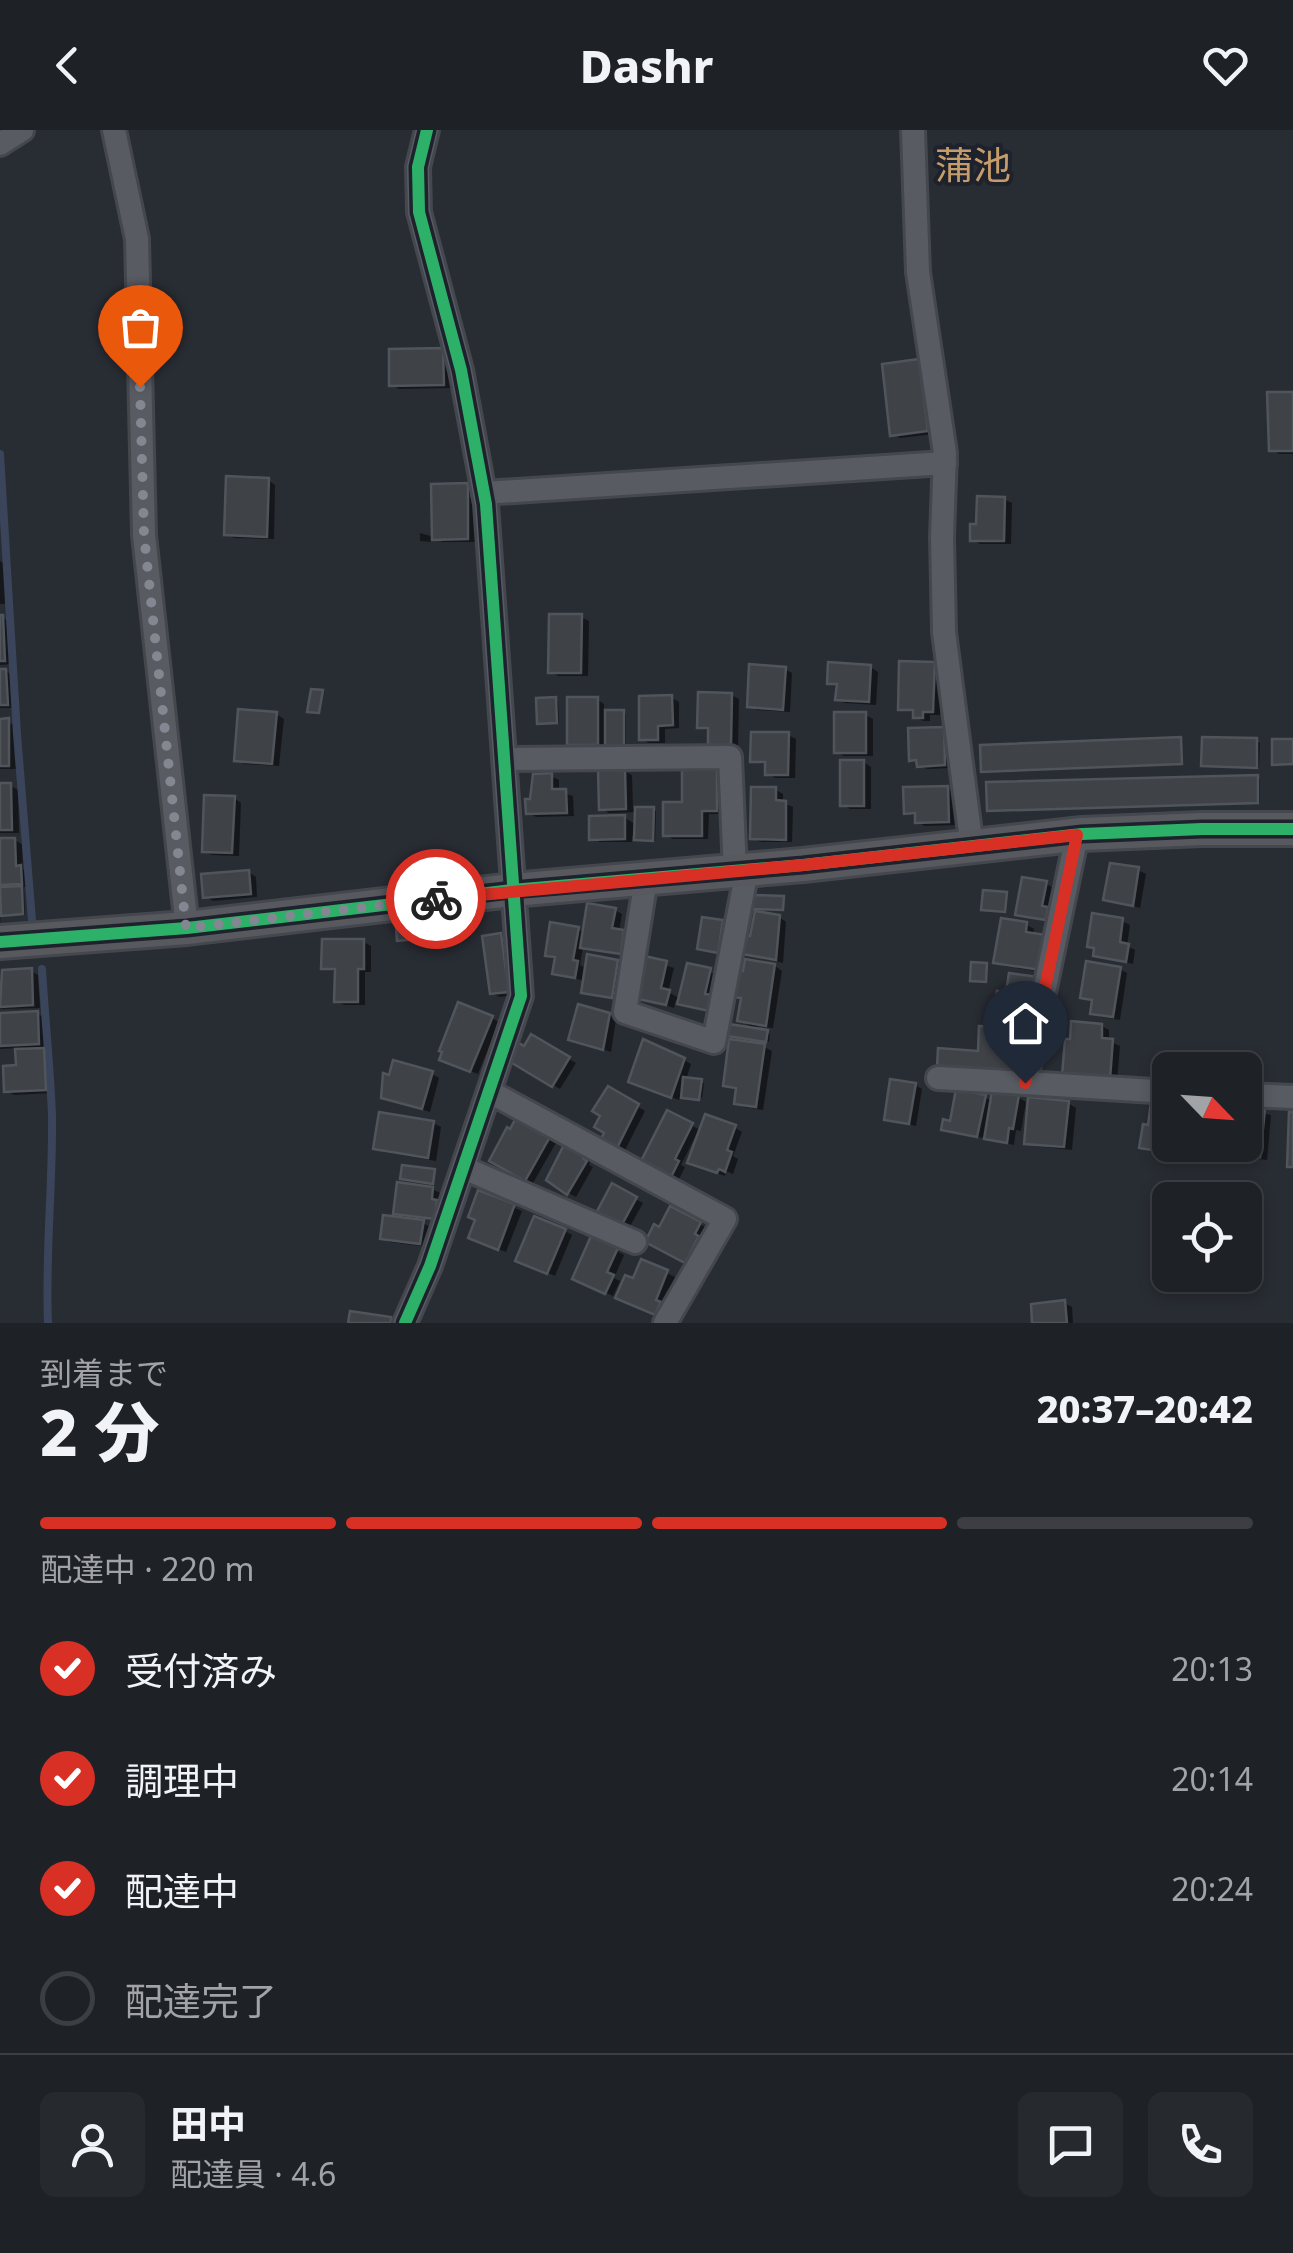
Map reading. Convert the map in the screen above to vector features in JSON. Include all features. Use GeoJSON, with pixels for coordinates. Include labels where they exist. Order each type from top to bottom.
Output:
{"type":"FeatureCollection","features":[{"type":"Feature","properties":{"kind":"street"},"geometry":{"type":"LineString","coordinates":[[0,144],[22,130]]}},
{"type":"Feature","properties":{"kind":"street"},"geometry":{"type":"LineString","coordinates":[[114,130],[137,239],[144,535],[186,928]]}},
{"type":"Feature","properties":{"kind":"street"},"geometry":{"type":"LineString","coordinates":[[406,1323],[430,1266],[521,996],[484,493],[461,370],[419,212],[418,167],[426,130]]}},
{"type":"Feature","properties":{"kind":"street"},"geometry":{"type":"LineString","coordinates":[[913,130],[918,272],[945,464],[944,632],[972,848]]}},
{"type":"Feature","properties":{"kind":"street"},"geometry":{"type":"LineString","coordinates":[[484,493],[945,464]]}},
{"type":"Feature","properties":{"kind":"street"},"geometry":{"type":"LineString","coordinates":[[504,760],[730,758],[741,870],[714,1042],[625,1012],[646,879]]}},
{"type":"Feature","properties":{"kind":"street"},"geometry":{"type":"LineString","coordinates":[[0,942],[186,928],[512,890],[1077,835],[1202,828],[1293,829]]}},
{"type":"Feature","properties":{"kind":"street"},"geometry":{"type":"LineString","coordinates":[[1025,1083],[1077,835]]}},
{"type":"Feature","properties":{"kind":"street"},"geometry":{"type":"LineString","coordinates":[[938,1078],[1152,1091]]}},
{"type":"Feature","properties":{"kind":"street"},"geometry":{"type":"LineString","coordinates":[[490,1092],[724,1219],[665,1323]]}},
{"type":"Feature","properties":{"kind":"street"},"geometry":{"type":"LineString","coordinates":[[1262,1096],[1293,1097]]}},
{"type":"Feature","properties":{"kind":"street"},"geometry":{"type":"LineString","coordinates":[[464,1168],[635,1242]]}},
{"type":"Feature","properties":{"kind":"building"},"geometry":{"type":"Polygon","coordinates":[[[443,348],[444,385],[389,386],[389,349],[443,348]]]}},
{"type":"Feature","properties":{"kind":"building"},"geometry":{"type":"Polygon","coordinates":[[[919,359],[928,431],[890,436],[882,364],[919,359]]]}},
{"type":"Feature","properties":{"kind":"building"},"geometry":{"type":"Polygon","coordinates":[[[1267,392],[1293,392],[1293,451],[1269,451],[1267,392]]]}},
{"type":"Feature","properties":{"kind":"building"},"geometry":{"type":"Polygon","coordinates":[[[226,476],[269,478],[267,537],[224,535],[226,476]]]}},
{"type":"Feature","properties":{"kind":"building"},"geometry":{"type":"Polygon","coordinates":[[[468,483],[468,539],[432,540],[431,484],[468,483]]]}},
{"type":"Feature","properties":{"kind":"building"},"geometry":{"type":"Polygon","coordinates":[[[977,496],[1005,497],[1004,541],[970,541],[970,524],[976,524],[977,496]]]}},
{"type":"Feature","properties":{"kind":"building"},"geometry":{"type":"Polygon","coordinates":[[[549,614],[582,614],[581,673],[548,673],[549,614]]]}},
{"type":"Feature","properties":{"kind":"building"},"geometry":{"type":"Polygon","coordinates":[[[3,615],[5,661],[0,661],[3,615]]]}},
{"type":"Feature","properties":{"kind":"building"},"geometry":{"type":"Polygon","coordinates":[[[899,661],[935,662],[933,712],[923,712],[923,718],[913,718],[913,710],[898,710],[899,661]]]}},
{"type":"Feature","properties":{"kind":"building"},"geometry":{"type":"Polygon","coordinates":[[[828,662],[871,665],[869,702],[835,700],[837,684],[827,684],[828,662]]]}},
{"type":"Feature","properties":{"kind":"building"},"geometry":{"type":"Polygon","coordinates":[[[749,664],[786,667],[783,710],[747,707],[749,664]]]}},
{"type":"Feature","properties":{"kind":"building"},"geometry":{"type":"Polygon","coordinates":[[[0,669],[6,669],[8,705],[0,705],[0,669]]]}},
{"type":"Feature","properties":{"kind":"building"},"geometry":{"type":"Polygon","coordinates":[[[311,689],[323,690],[319,713],[307,712],[311,689]]]}},
{"type":"Feature","properties":{"kind":"building"},"geometry":{"type":"Polygon","coordinates":[[[698,692],[732,693],[731,745],[708,745],[708,728],[697,728],[698,692]]]}},
{"type":"Feature","properties":{"kind":"building"},"geometry":{"type":"Polygon","coordinates":[[[672,695],[673,725],[658,726],[658,740],[639,740],[639,696],[672,695]]]}},
{"type":"Feature","properties":{"kind":"building"},"geometry":{"type":"Polygon","coordinates":[[[556,697],[557,723],[537,724],[536,698],[556,697]]]}},
{"type":"Feature","properties":{"kind":"building"},"geometry":{"type":"Polygon","coordinates":[[[567,697],[598,697],[598,745],[567,745],[567,697]]]}},
{"type":"Feature","properties":{"kind":"building"},"geometry":{"type":"Polygon","coordinates":[[[238,709],[277,712],[272,764],[234,761],[238,709]]]}},
{"type":"Feature","properties":{"kind":"building"},"geometry":{"type":"Polygon","coordinates":[[[605,710],[624,710],[624,751],[605,751],[605,710]]]}},
{"type":"Feature","properties":{"kind":"building"},"geometry":{"type":"Polygon","coordinates":[[[834,712],[866,712],[866,753],[834,753],[834,712]]]}},
{"type":"Feature","properties":{"kind":"building"},"geometry":{"type":"Polygon","coordinates":[[[9,718],[9,766],[0,766],[0,719],[9,718]]]}},
{"type":"Feature","properties":{"kind":"building"},"geometry":{"type":"Polygon","coordinates":[[[944,727],[945,765],[917,767],[916,760],[909,761],[908,728],[944,727]]]}},
{"type":"Feature","properties":{"kind":"building"},"geometry":{"type":"Polygon","coordinates":[[[751,732],[789,732],[788,775],[765,775],[765,762],[750,762],[751,732]]]}},
{"type":"Feature","properties":{"kind":"building"},"geometry":{"type":"Polygon","coordinates":[[[1181,737],[1182,764],[981,772],[980,745],[1181,737]]]}},
{"type":"Feature","properties":{"kind":"building"},"geometry":{"type":"Polygon","coordinates":[[[1202,737],[1257,738],[1257,768],[1201,766],[1202,737]]]}},
{"type":"Feature","properties":{"kind":"building"},"geometry":{"type":"Polygon","coordinates":[[[1272,739],[1293,739],[1293,764],[1272,765],[1272,739]]]}},
{"type":"Feature","properties":{"kind":"building"},"geometry":{"type":"Polygon","coordinates":[[[840,760],[864,760],[864,806],[840,806],[840,760]]]}},
{"type":"Feature","properties":{"kind":"building"},"geometry":{"type":"Polygon","coordinates":[[[625,768],[626,809],[599,810],[598,769],[625,768]]]}},
{"type":"Feature","properties":{"kind":"building"},"geometry":{"type":"Polygon","coordinates":[[[717,768],[717,811],[702,811],[702,836],[663,836],[663,802],[682,802],[682,769],[717,768]]]}},
{"type":"Feature","properties":{"kind":"building"},"geometry":{"type":"Polygon","coordinates":[[[552,773],[552,789],[566,789],[567,813],[526,814],[525,799],[530,799],[533,774],[552,773]]]}},
{"type":"Feature","properties":{"kind":"building"},"geometry":{"type":"Polygon","coordinates":[[[1258,775],[1258,803],[987,811],[986,782],[1258,775]]]}},
{"type":"Feature","properties":{"kind":"building"},"geometry":{"type":"Polygon","coordinates":[[[0,783],[11,783],[12,830],[0,830],[0,783]]]}},
{"type":"Feature","properties":{"kind":"building"},"geometry":{"type":"Polygon","coordinates":[[[948,786],[949,822],[915,823],[915,813],[904,814],[903,787],[948,786]]]}},
{"type":"Feature","properties":{"kind":"building"},"geometry":{"type":"Polygon","coordinates":[[[751,787],[776,787],[776,800],[786,801],[786,840],[750,839],[751,787]]]}},
{"type":"Feature","properties":{"kind":"building"},"geometry":{"type":"Polygon","coordinates":[[[204,795],[235,796],[232,853],[202,852],[204,795]]]}},
{"type":"Feature","properties":{"kind":"building"},"geometry":{"type":"Polygon","coordinates":[[[635,807],[654,807],[653,841],[634,840],[635,807]]]}},
{"type":"Feature","properties":{"kind":"building"},"geometry":{"type":"Polygon","coordinates":[[[625,815],[625,839],[589,840],[589,816],[625,815]]]}},
{"type":"Feature","properties":{"kind":"building"},"geometry":{"type":"Polygon","coordinates":[[[0,838],[15,838],[16,866],[21,865],[22,884],[0,885],[0,838]]]}},
{"type":"Feature","properties":{"kind":"building"},"geometry":{"type":"Polygon","coordinates":[[[1110,863],[1139,867],[1133,906],[1103,900],[1110,863]]]}},
{"type":"Feature","properties":{"kind":"building"},"geometry":{"type":"Polygon","coordinates":[[[249,870],[251,894],[203,898],[201,874],[249,870]]]}},
{"type":"Feature","properties":{"kind":"building"},"geometry":{"type":"Polygon","coordinates":[[[1022,877],[1047,881],[1042,906],[1048,907],[1046,920],[1015,915],[1022,877]]]}},
{"type":"Feature","properties":{"kind":"building"},"geometry":{"type":"Polygon","coordinates":[[[22,886],[23,914],[1,916],[0,887],[22,886]]]}},
{"type":"Feature","properties":{"kind":"building"},"geometry":{"type":"Polygon","coordinates":[[[983,890],[1007,892],[1005,912],[981,910],[983,890]]]}},
{"type":"Feature","properties":{"kind":"building"},"geometry":{"type":"Polygon","coordinates":[[[753,895],[784,896],[783,910],[752,909],[753,895]]]}},
{"type":"Feature","properties":{"kind":"building"},"geometry":{"type":"Polygon","coordinates":[[[587,903],[616,908],[612,928],[624,930],[621,954],[580,948],[587,903]]]}},
{"type":"Feature","properties":{"kind":"building"},"geometry":{"type":"Polygon","coordinates":[[[755,911],[780,915],[776,960],[742,954],[755,911]]]}},
{"type":"Feature","properties":{"kind":"building"},"geometry":{"type":"Polygon","coordinates":[[[1092,913],[1123,918],[1120,942],[1129,944],[1126,962],[1093,956],[1094,948],[1087,947],[1092,913]]]}},
{"type":"Feature","properties":{"kind":"building"},"geometry":{"type":"Polygon","coordinates":[[[702,917],[723,920],[718,953],[697,949],[702,917]]]}},
{"type":"Feature","properties":{"kind":"building"},"geometry":{"type":"Polygon","coordinates":[[[1001,918],[1027,922],[1026,932],[1046,935],[1041,970],[993,963],[1001,918]]]}},
{"type":"Feature","properties":{"kind":"building"},"geometry":{"type":"Polygon","coordinates":[[[550,922],[579,927],[573,960],[578,961],[575,978],[552,974],[555,957],[545,956],[550,922]]]}},
{"type":"Feature","properties":{"kind":"building"},"geometry":{"type":"Polygon","coordinates":[[[429,924],[430,938],[397,941],[396,926],[429,924]]]}},
{"type":"Feature","properties":{"kind":"building"},"geometry":{"type":"Polygon","coordinates":[[[501,933],[509,992],[490,994],[482,936],[501,933]]]}},
{"type":"Feature","properties":{"kind":"building"},"geometry":{"type":"Polygon","coordinates":[[[322,939],[364,939],[364,969],[358,969],[358,1002],[334,1002],[335,969],[321,969],[322,939]]]}},
{"type":"Feature","properties":{"kind":"building"},"geometry":{"type":"Polygon","coordinates":[[[587,954],[618,960],[612,998],[581,993],[587,954]]]}},
{"type":"Feature","properties":{"kind":"building"},"geometry":{"type":"Polygon","coordinates":[[[640,955],[667,961],[661,988],[670,990],[666,1005],[638,999],[640,955]]]}},
{"type":"Feature","properties":{"kind":"building"},"geometry":{"type":"Polygon","coordinates":[[[745,959],[775,964],[766,1026],[737,1021],[741,998],[733,997],[737,971],[743,971],[745,959]]]}},
{"type":"Feature","properties":{"kind":"building"},"geometry":{"type":"Polygon","coordinates":[[[1086,961],[1121,967],[1113,1017],[1090,1014],[1092,1000],[1080,998],[1086,961]]]}},
{"type":"Feature","properties":{"kind":"building"},"geometry":{"type":"Polygon","coordinates":[[[971,962],[987,963],[986,982],[970,981],[971,962]]]}},
{"type":"Feature","properties":{"kind":"building"},"geometry":{"type":"Polygon","coordinates":[[[687,963],[711,968],[705,994],[713,995],[709,1011],[677,1004],[687,963]]]}},
{"type":"Feature","properties":{"kind":"building"},"geometry":{"type":"Polygon","coordinates":[[[32,968],[33,1005],[0,1007],[2,970],[32,968]]]}},
{"type":"Feature","properties":{"kind":"building"},"geometry":{"type":"Polygon","coordinates":[[[1009,973],[1039,977],[1032,1022],[994,1016],[997,991],[1006,992],[1009,973]]]}},
{"type":"Feature","properties":{"kind":"building"},"geometry":{"type":"Polygon","coordinates":[[[458,1002],[493,1016],[470,1072],[439,1060],[458,1002]]]}},
{"type":"Feature","properties":{"kind":"building"},"geometry":{"type":"Polygon","coordinates":[[[578,1004],[610,1013],[603,1050],[568,1040],[578,1004]]]}},
{"type":"Feature","properties":{"kind":"building"},"geometry":{"type":"Polygon","coordinates":[[[38,1011],[39,1044],[0,1046],[0,1013],[38,1011]]]}},
{"type":"Feature","properties":{"kind":"building"},"geometry":{"type":"Polygon","coordinates":[[[1071,1021],[1102,1024],[1102,1038],[1113,1039],[1110,1079],[1062,1076],[1065,1039],[1070,1039],[1071,1021]]]}},
{"type":"Feature","properties":{"kind":"building"},"geometry":{"type":"Polygon","coordinates":[[[729,1024],[768,1030],[766,1042],[727,1036],[729,1024]]]}},
{"type":"Feature","properties":{"kind":"building"},"geometry":{"type":"Polygon","coordinates":[[[979,1026],[1005,1027],[1003,1056],[1013,1056],[1012,1072],[937,1067],[938,1048],[978,1051],[979,1026]]]}},
{"type":"Feature","properties":{"kind":"building"},"geometry":{"type":"Polygon","coordinates":[[[531,1034],[570,1057],[552,1087],[507,1060],[517,1042],[524,1046],[531,1034]]]}},
{"type":"Feature","properties":{"kind":"building"},"geometry":{"type":"Polygon","coordinates":[[[643,1039],[685,1058],[671,1098],[628,1082],[643,1039]]]}},
{"type":"Feature","properties":{"kind":"building"},"geometry":{"type":"Polygon","coordinates":[[[729,1039],[765,1044],[756,1107],[734,1104],[736,1088],[723,1086],[729,1039]]]}},
{"type":"Feature","properties":{"kind":"building"},"geometry":{"type":"Polygon","coordinates":[[[44,1048],[46,1090],[4,1092],[3,1066],[16,1065],[15,1049],[44,1048]]]}},
{"type":"Feature","properties":{"kind":"building"},"geometry":{"type":"Polygon","coordinates":[[[393,1060],[433,1071],[422,1109],[381,1098],[383,1073],[389,1075],[393,1060]]]}},
{"type":"Feature","properties":{"kind":"building"},"geometry":{"type":"Polygon","coordinates":[[[683,1077],[702,1079],[699,1100],[681,1098],[683,1077]]]}},
{"type":"Feature","properties":{"kind":"building"},"geometry":{"type":"Polygon","coordinates":[[[890,1079],[916,1083],[909,1124],[884,1120],[890,1079]]]}},
{"type":"Feature","properties":{"kind":"building"},"geometry":{"type":"Polygon","coordinates":[[[608,1086],[639,1104],[615,1152],[599,1142],[604,1133],[594,1127],[600,1116],[592,1111],[608,1086]]]}},
{"type":"Feature","properties":{"kind":"building"},"geometry":{"type":"Polygon","coordinates":[[[956,1089],[986,1095],[977,1137],[941,1130],[943,1119],[950,1121],[956,1089]]]}},
{"type":"Feature","properties":{"kind":"building"},"geometry":{"type":"Polygon","coordinates":[[[992,1091],[1019,1095],[1007,1143],[984,1139],[992,1091]]]}},
{"type":"Feature","properties":{"kind":"building"},"geometry":{"type":"Polygon","coordinates":[[[1028,1097],[1069,1101],[1064,1147],[1024,1144],[1028,1097]]]}},
{"type":"Feature","properties":{"kind":"building"},"geometry":{"type":"Polygon","coordinates":[[[1151,1102],[1152,1150],[1139,1148],[1143,1124],[1148,1125],[1151,1102]]]}},
{"type":"Feature","properties":{"kind":"building"},"geometry":{"type":"Polygon","coordinates":[[[667,1110],[693,1123],[675,1159],[679,1161],[671,1177],[641,1161],[667,1110]]]}},
{"type":"Feature","properties":{"kind":"building"},"geometry":{"type":"Polygon","coordinates":[[[379,1112],[434,1121],[428,1158],[373,1149],[379,1112]]]}},
{"type":"Feature","properties":{"kind":"building"},"geometry":{"type":"Polygon","coordinates":[[[1289,1112],[1293,1112],[1293,1167],[1287,1167],[1289,1112]]]}},
{"type":"Feature","properties":{"kind":"building"},"geometry":{"type":"Polygon","coordinates":[[[705,1114],[736,1125],[727,1150],[732,1152],[725,1172],[687,1163],[705,1114]]]}},
{"type":"Feature","properties":{"kind":"building"},"geometry":{"type":"Polygon","coordinates":[[[517,1116],[551,1135],[525,1181],[489,1161],[517,1116]]]}},
{"type":"Feature","properties":{"kind":"building"},"geometry":{"type":"Polygon","coordinates":[[[565,1143],[585,1153],[583,1158],[587,1161],[567,1195],[546,1180],[565,1143]]]}},
{"type":"Feature","properties":{"kind":"building"},"geometry":{"type":"Polygon","coordinates":[[[402,1165],[435,1169],[433,1184],[400,1179],[402,1165]]]}},
{"type":"Feature","properties":{"kind":"building"},"geometry":{"type":"Polygon","coordinates":[[[397,1182],[433,1187],[432,1199],[437,1200],[435,1219],[393,1214],[397,1182]]]}},
{"type":"Feature","properties":{"kind":"building"},"geometry":{"type":"Polygon","coordinates":[[[612,1183],[637,1197],[620,1228],[595,1215],[612,1183]]]}},
{"type":"Feature","properties":{"kind":"building"},"geometry":{"type":"Polygon","coordinates":[[[478,1190],[515,1204],[498,1250],[468,1238],[475,1220],[468,1217],[478,1190]]]}},
{"type":"Feature","properties":{"kind":"building"},"geometry":{"type":"Polygon","coordinates":[[[670,1206],[701,1222],[695,1234],[699,1236],[685,1263],[645,1242],[670,1206]]]}},
{"type":"Feature","properties":{"kind":"building"},"geometry":{"type":"Polygon","coordinates":[[[383,1215],[424,1220],[420,1244],[380,1239],[383,1215]]]}},
{"type":"Feature","properties":{"kind":"building"},"geometry":{"type":"Polygon","coordinates":[[[534,1216],[566,1229],[547,1274],[515,1261],[534,1216]]]}},
{"type":"Feature","properties":{"kind":"building"},"geometry":{"type":"Polygon","coordinates":[[[591,1236],[618,1248],[607,1272],[614,1275],[605,1294],[572,1279],[591,1236]]]}},
{"type":"Feature","properties":{"kind":"building"},"geometry":{"type":"Polygon","coordinates":[[[641,1259],[668,1270],[656,1300],[661,1302],[655,1315],[615,1298],[625,1275],[633,1278],[641,1259]]]}},
{"type":"Feature","properties":{"kind":"building"},"geometry":{"type":"Polygon","coordinates":[[[1065,1300],[1067,1323],[1032,1323],[1031,1304],[1065,1300]]]}},
{"type":"Feature","properties":{"kind":"building"},"geometry":{"type":"Polygon","coordinates":[[[350,1311],[391,1317],[391,1323],[348,1323],[350,1311]]]}},
{"type":"Feature","properties":{"kind":"waterway"},"geometry":{"type":"LineString","coordinates":[[0,454],[32,920]]}},
{"type":"Feature","properties":{"kind":"waterway"},"geometry":{"type":"LineString","coordinates":[[42,969],[52,1115],[48,1323]]}},
{"type":"Feature","properties":{"kind":"cycle path"},"geometry":{"type":"LineString","coordinates":[[405,1323],[430,1266],[521,996],[486,504],[461,370],[419,212],[418,167],[427,130]]}},
{"type":"Feature","properties":{"kind":"cycle path"},"geometry":{"type":"LineString","coordinates":[[0,942],[187,928],[512,890],[803,865],[1082,834],[1293,829]]}},
{"type":"Feature","properties":{"kind":"way so far"},"geometry":{"type":"LineString","coordinates":[[140,387],[144,535],[186,928],[436,899]]}},
{"type":"Feature","properties":{"kind":"district","name":"蒲池"},"geometry":{"type":"Point","coordinates":[973,166]}},
{"type":"Feature","properties":{"kind":"route"},"geometry":{"type":"LineString","coordinates":[[436,899],[1077,835],[1025,1083]]}}]}
